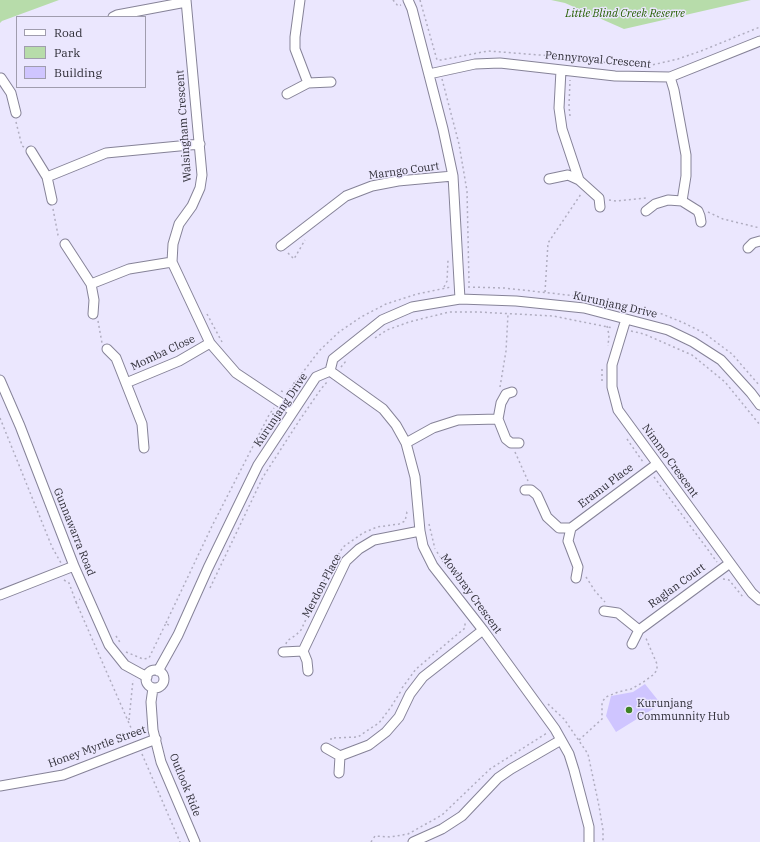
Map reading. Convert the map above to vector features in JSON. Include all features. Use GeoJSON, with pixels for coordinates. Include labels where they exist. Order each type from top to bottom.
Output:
{"type":"FeatureCollection","features":[{"type":"Feature","properties":{"kind":"street"},"geometry":{"type":"LineString","coordinates":[[300,0],[295,37],[295,49],[308,82]]}},
{"type":"Feature","properties":{"kind":"street"},"geometry":{"type":"LineString","coordinates":[[408,0],[412,9],[429,74],[453,176],[460,299]]}},
{"type":"Feature","properties":{"kind":"street"},"geometry":{"type":"LineString","coordinates":[[114,16],[117,14],[186,1]]}},
{"type":"Feature","properties":{"kind":"street","name":"Walsingham Crescent"},"geometry":{"type":"LineString","coordinates":[[186,1],[202,175],[200,188],[192,206],[179,224],[173,244],[172,262],[210,343],[236,373],[293,411]]}},
{"type":"Feature","properties":{"kind":"street","name":"Pennyroyal Crescent"},"geometry":{"type":"LineString","coordinates":[[429,74],[475,64],[500,63],[615,76],[670,77],[760,41]]}},
{"type":"Feature","properties":{"kind":"street"},"geometry":{"type":"LineString","coordinates":[[561,70],[559,108],[562,129],[579,180]]}},
{"type":"Feature","properties":{"kind":"street"},"geometry":{"type":"LineString","coordinates":[[670,77],[674,90],[686,155],[686,176],[682,201]]}},
{"type":"Feature","properties":{"kind":"street"},"geometry":{"type":"LineString","coordinates":[[0,78],[15,90],[16,113]]}},
{"type":"Feature","properties":{"kind":"street"},"geometry":{"type":"LineString","coordinates":[[287,94],[308,82],[331,82]]}},
{"type":"Feature","properties":{"kind":"street"},"geometry":{"type":"LineString","coordinates":[[47,177],[106,153],[200,144]]}},
{"type":"Feature","properties":{"kind":"street"},"geometry":{"type":"LineString","coordinates":[[31,151],[47,177],[52,200]]}},
{"type":"Feature","properties":{"kind":"street"},"geometry":{"type":"LineString","coordinates":[[549,179],[568,175],[579,180],[599,198],[600,207]]}},
{"type":"Feature","properties":{"kind":"street","name":"Marngo Court"},"geometry":{"type":"LineString","coordinates":[[281,246],[346,196],[372,186],[398,181],[453,176]]}},
{"type":"Feature","properties":{"kind":"street"},"geometry":{"type":"LineString","coordinates":[[646,211],[655,204],[668,200],[682,201],[698,211],[701,222]]}},
{"type":"Feature","properties":{"kind":"street"},"geometry":{"type":"LineString","coordinates":[[748,248],[753,243],[760,241]]}},
{"type":"Feature","properties":{"kind":"street"},"geometry":{"type":"LineString","coordinates":[[65,244],[91,284],[94,300],[93,314]]}},
{"type":"Feature","properties":{"kind":"street"},"geometry":{"type":"LineString","coordinates":[[91,284],[129,269],[172,262]]}},
{"type":"Feature","properties":{"kind":"street","name":"Kurunjang Drive"},"geometry":{"type":"LineString","coordinates":[[158,671],[179,633],[208,568],[258,465],[316,377],[333,372],[333,359],[382,320],[412,307],[460,299],[516,301],[584,308],[668,330],[693,342],[722,360],[760,405]]}},
{"type":"Feature","properties":{"kind":"street","name":"Nimmo Crescent"},"geometry":{"type":"LineString","coordinates":[[626,318],[612,365],[612,387],[618,410],[752,593],[760,600]]}},
{"type":"Feature","properties":{"kind":"street","name":"Momba Close"},"geometry":{"type":"LineString","coordinates":[[126,383],[179,361],[210,343]]}},
{"type":"Feature","properties":{"kind":"street","name":"Momba Close"},"geometry":{"type":"LineString","coordinates":[[107,349],[116,358],[142,424],[144,448]]}},
{"type":"Feature","properties":{"kind":"street","name":"Mowbray Crescent"},"geometry":{"type":"LineString","coordinates":[[333,372],[383,409],[396,426],[406,443],[415,477],[420,531],[424,546],[433,566],[555,729],[569,754],[574,770],[589,827],[589,842]]}},
{"type":"Feature","properties":{"kind":"street","name":"Gunnawarra Road"},"geometry":{"type":"LineString","coordinates":[[0,380],[20,426],[74,566],[109,645],[125,665],[146,677]]}},
{"type":"Feature","properties":{"kind":"street"},"geometry":{"type":"LineString","coordinates":[[512,392],[506,394],[501,403],[498,419],[506,439],[515,443]]}},
{"type":"Feature","properties":{"kind":"street"},"geometry":{"type":"LineString","coordinates":[[406,443],[433,428],[458,420],[498,419]]}},
{"type":"Feature","properties":{"kind":"street","name":"Eramu Place"},"geometry":{"type":"LineString","coordinates":[[570,528],[657,464]]}},
{"type":"Feature","properties":{"kind":"street"},"geometry":{"type":"LineString","coordinates":[[528,490],[537,495],[547,517],[559,528],[570,528],[568,541],[578,567],[576,578]]}},
{"type":"Feature","properties":{"kind":"street","name":"Merdon Place"},"geometry":{"type":"LineString","coordinates":[[302,651],[346,561],[359,549],[374,540],[420,531]]}},
{"type":"Feature","properties":{"kind":"street","name":"Raglan Court"},"geometry":{"type":"LineString","coordinates":[[632,644],[640,629],[730,563]]}},
{"type":"Feature","properties":{"kind":"street"},"geometry":{"type":"LineString","coordinates":[[0,595],[74,566]]}},
{"type":"Feature","properties":{"kind":"street"},"geometry":{"type":"LineString","coordinates":[[604,611],[618,613],[640,629]]}},
{"type":"Feature","properties":{"kind":"street"},"geometry":{"type":"LineString","coordinates":[[340,756],[368,745],[386,732],[399,717],[410,694],[423,677],[482,630]]}},
{"type":"Feature","properties":{"kind":"street"},"geometry":{"type":"LineString","coordinates":[[283,652],[302,651],[307,661],[308,671]]}},
{"type":"Feature","properties":{"kind":"street"},"geometry":{"type":"LineString","coordinates":[[153,670],[158,671],[163,674],[164,680],[162,686],[153,688],[147,682],[146,677],[153,670]]}},
{"type":"Feature","properties":{"kind":"street","name":"Outlook Ride"},"geometry":{"type":"LineString","coordinates":[[153,688],[151,702],[153,730],[161,762],[195,842]]}},
{"type":"Feature","properties":{"kind":"street","name":"Honey Myrtle Street"},"geometry":{"type":"LineString","coordinates":[[0,786],[63,775],[156,739]]}},
{"type":"Feature","properties":{"kind":"street"},"geometry":{"type":"LineString","coordinates":[[413,842],[442,829],[462,816],[498,778],[561,740]]}},
{"type":"Feature","properties":{"kind":"street"},"geometry":{"type":"LineString","coordinates":[[326,748],[340,756]]}},
{"type":"Feature","properties":{"kind":"street"},"geometry":{"type":"LineString","coordinates":[[339,773],[340,756]]}},
{"type":"Feature","properties":{"kind":"path"},"geometry":{"type":"LineString","coordinates":[[420,0],[437,60],[488,50],[624,65],[652,64],[678,59],[760,27]]}},
{"type":"Feature","properties":{"kind":"path"},"geometry":{"type":"LineString","coordinates":[[16,113],[15,120],[22,146],[31,151]]}},
{"type":"Feature","properties":{"kind":"path"},"geometry":{"type":"LineString","coordinates":[[52,200],[58,235],[65,244]]}},
{"type":"Feature","properties":{"kind":"path"},"geometry":{"type":"LineString","coordinates":[[281,246],[294,259],[305,238]]}},
{"type":"Feature","properties":{"kind":"path"},"geometry":{"type":"LineString","coordinates":[[444,288],[448,281],[448,253]]}},
{"type":"Feature","properties":{"kind":"path"},"geometry":{"type":"LineString","coordinates":[[125,652],[143,659],[149,658],[223,505],[269,415],[319,352],[339,332],[361,317],[386,304],[417,294],[444,288],[460,287],[504,288],[577,296],[628,305],[662,314],[704,333],[732,354],[760,386]]}},
{"type":"Feature","properties":{"kind":"path"},"geometry":{"type":"LineString","coordinates":[[371,340],[387,330],[408,322],[449,312],[508,313],[554,316],[644,334],[692,355],[725,382],[760,425]]}},
{"type":"Feature","properties":{"kind":"path"},"geometry":{"type":"LineString","coordinates":[[206,313],[223,344]]}},
{"type":"Feature","properties":{"kind":"path"},"geometry":{"type":"LineString","coordinates":[[501,403],[500,390],[506,351],[508,313]]}},
{"type":"Feature","properties":{"kind":"path"},"geometry":{"type":"LineString","coordinates":[[93,314],[98,321],[102,343],[107,349]]}},
{"type":"Feature","properties":{"kind":"path"},"geometry":{"type":"LineString","coordinates":[[208,593],[263,477],[321,388],[333,372],[348,359]]}},
{"type":"Feature","properties":{"kind":"path"},"geometry":{"type":"LineString","coordinates":[[278,391],[287,393]]}},
{"type":"Feature","properties":{"kind":"path"},"geometry":{"type":"LineString","coordinates":[[0,418],[52,547],[66,575],[64,580],[69,583],[180,842]]}},
{"type":"Feature","properties":{"kind":"path"},"geometry":{"type":"LineString","coordinates":[[515,443],[528,490]]}},
{"type":"Feature","properties":{"kind":"path"},"geometry":{"type":"LineString","coordinates":[[429,524],[436,550],[450,572]]}},
{"type":"Feature","properties":{"kind":"path"},"geometry":{"type":"LineString","coordinates":[[577,563],[595,591],[615,612]]}},
{"type":"Feature","properties":{"kind":"path"},"geometry":{"type":"LineString","coordinates":[[723,579],[729,580],[744,598]]}},
{"type":"Feature","properties":{"kind":"path"},"geometry":{"type":"LineString","coordinates":[[76,602],[87,595]]}},
{"type":"Feature","properties":{"kind":"path"},"geometry":{"type":"LineString","coordinates":[[166,623],[179,633]]}},
{"type":"Feature","properties":{"kind":"path"},"geometry":{"type":"LineString","coordinates":[[579,740],[602,719],[602,702],[606,697],[631,689],[642,683],[657,670],[657,664],[646,636],[640,629]]}},
{"type":"Feature","properties":{"kind":"path"},"geometry":{"type":"LineString","coordinates":[[113,631],[122,647]]}},
{"type":"Feature","properties":{"kind":"path"},"geometry":{"type":"LineString","coordinates":[[129,722],[133,680],[143,659]]}},
{"type":"Feature","properties":{"kind":"path"},"geometry":{"type":"LineString","coordinates":[[547,702],[564,719],[588,754],[599,806],[603,830],[603,842]]}},
{"type":"Feature","properties":{"kind":"path"},"geometry":{"type":"LineString","coordinates":[[371,842],[375,836],[390,837],[408,834],[442,815],[490,768],[555,729]]}},
{"type":"Feature","properties":{"kind":"green space"},"geometry":{"type":"Polygon","coordinates":[[[0,0],[59,0],[0,23],[0,0]]]}},
{"type":"Feature","properties":{"kind":"green space","name":"Little Blind Creek Reserve"},"geometry":{"type":"Polygon","coordinates":[[[551,0],[751,0],[624,29],[565,3],[551,0]]]}},
{"type":"Feature","properties":{"kind":"building","name":"Kurunjang Communnity Hub"},"geometry":{"type":"Polygon","coordinates":[[[645,684],[661,704],[616,732],[606,716],[611,696],[633,692],[645,684]]]}},
{"type":"Feature","properties":{"kind":"place","name":"Kurunjang Communnity Hub"},"geometry":{"type":"Point","coordinates":[629,710]}}]}
